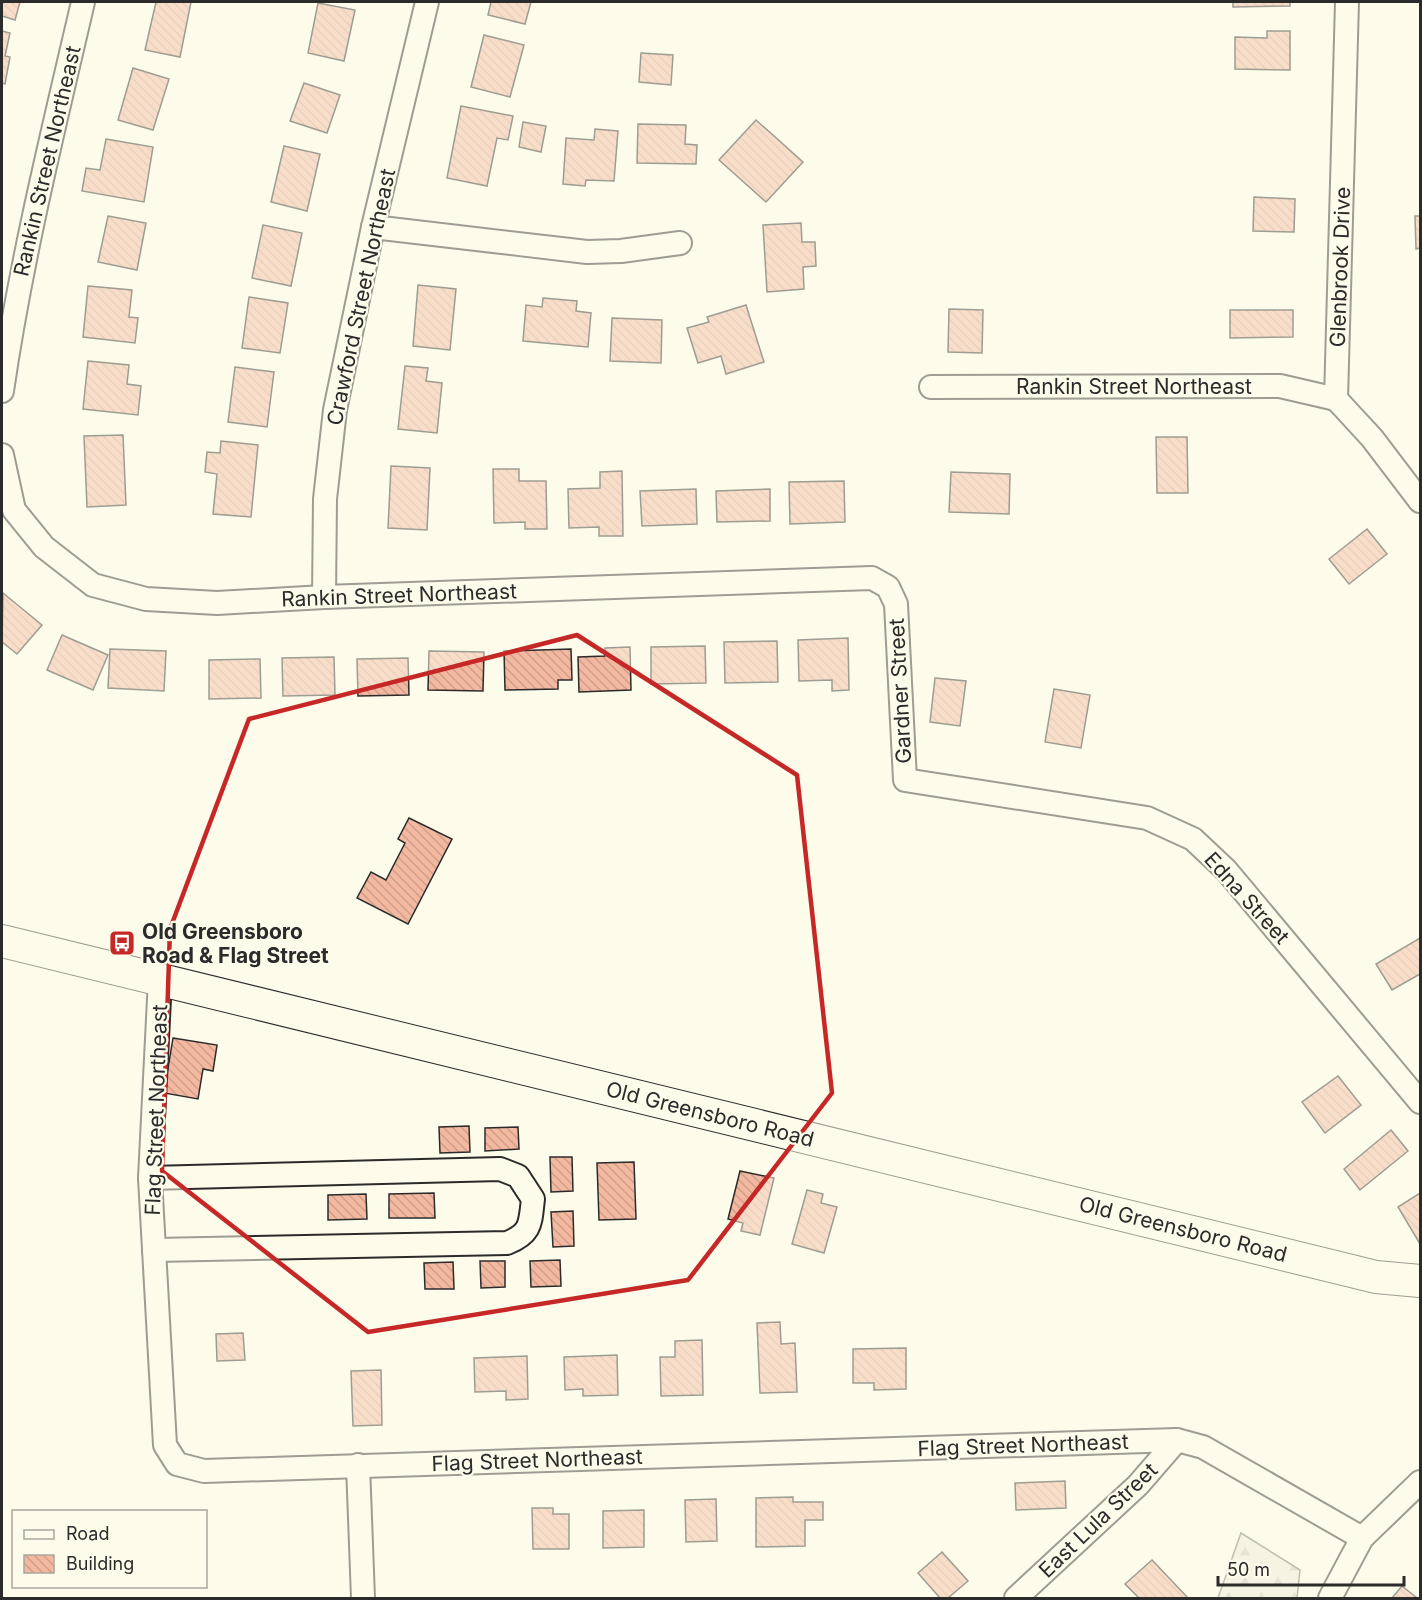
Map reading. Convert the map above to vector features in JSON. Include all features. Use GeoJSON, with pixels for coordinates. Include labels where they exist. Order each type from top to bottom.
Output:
{"type":"FeatureCollection","features":[{"type":"Feature","properties":{"kind":"street","name":"Rankin Street Northeast"},"geometry":{"type":"LineString","coordinates":[[2,391],[10,334],[32,222],[83,2]]}},
{"type":"Feature","properties":{"kind":"street","name":"Crawford Street Northeast"},"geometry":{"type":"LineString","coordinates":[[324,597],[325,499],[335,410],[373,227],[427,2]]}},
{"type":"Feature","properties":{"kind":"street","name":"Glenbrook Drive"},"geometry":{"type":"LineString","coordinates":[[1336,399],[1347,2]]}},
{"type":"Feature","properties":{"kind":"street"},"geometry":{"type":"LineString","coordinates":[[373,227],[587,252],[621,251],[681,243]]}},
{"type":"Feature","properties":{"kind":"street","name":"Rankin Street Northeast"},"geometry":{"type":"LineString","coordinates":[[931,387],[1280,386],[1336,399]]}},
{"type":"Feature","properties":{"kind":"street"},"geometry":{"type":"LineString","coordinates":[[1336,399],[1372,438],[1420,501]]}},
{"type":"Feature","properties":{"kind":"street","name":"Rankin Street Northeast"},"geometry":{"type":"LineString","coordinates":[[2,455],[14,510],[44,547],[93,585],[146,599],[218,603],[324,597],[872,578]]}},
{"type":"Feature","properties":{"kind":"street","name":"Gardner Street"},"geometry":{"type":"LineString","coordinates":[[872,578],[888,587],[896,604],[905,780]]}},
{"type":"Feature","properties":{"kind":"street","name":"Edna Street"},"geometry":{"type":"LineString","coordinates":[[905,780],[1147,818],[1193,839],[1226,870],[1420,1102]]}},
{"type":"Feature","properties":{"kind":"street","name":"Old Greensboro Road"},"geometry":{"type":"LineString","coordinates":[[2,941],[1376,1277],[1420,1281]]}},
{"type":"Feature","properties":{"kind":"street","name":"Flag Street Northeast"},"geometry":{"type":"LineString","coordinates":[[160,979],[150,1178],[165,1445],[177,1464],[204,1471],[1177,1440],[1203,1447],[1362,1538]]}},
{"type":"Feature","properties":{"kind":"street"},"geometry":{"type":"LineString","coordinates":[[150,1178],[500,1169],[518,1176],[533,1199],[529,1224],[521,1237],[507,1243],[154,1250]]}},
{"type":"Feature","properties":{"kind":"street","name":"East Lula Street"},"geometry":{"type":"LineString","coordinates":[[1016,1599],[1138,1485],[1177,1440]]}},
{"type":"Feature","properties":{"kind":"street"},"geometry":{"type":"LineString","coordinates":[[358,1465],[363,1599]]}},
{"type":"Feature","properties":{"kind":"street"},"geometry":{"type":"LineString","coordinates":[[1329,1599],[1362,1538],[1420,1482]]}},
{"type":"Feature","properties":{"kind":"highlighted area"},"geometry":{"type":"Polygon","coordinates":[[[577,635],[797,775],[832,1093],[688,1280],[368,1332],[162,1171],[170,929],[249,719],[577,635]]]}},
{"type":"Feature","properties":{"kind":"green space"},"geometry":{"type":"Polygon","coordinates":[[[1241,1533],[1300,1570],[1297,1598],[1218,1598],[1241,1533]]]}},
{"type":"Feature","properties":{"kind":"building"},"geometry":{"type":"Polygon","coordinates":[[[2,2],[20,2],[15,20],[2,16],[2,2]]]}},
{"type":"Feature","properties":{"kind":"building"},"geometry":{"type":"Polygon","coordinates":[[[156,2],[191,2],[180,57],[145,50],[156,2]]]}},
{"type":"Feature","properties":{"kind":"building"},"geometry":{"type":"Polygon","coordinates":[[[491,2],[531,2],[525,24],[488,15],[491,2]]]}},
{"type":"Feature","properties":{"kind":"building"},"geometry":{"type":"Polygon","coordinates":[[[1233,2],[1290,2],[1290,6],[1233,7],[1233,2]]]}},
{"type":"Feature","properties":{"kind":"building"},"geometry":{"type":"Polygon","coordinates":[[[318,3],[355,10],[344,61],[308,53],[318,3]]]}},
{"type":"Feature","properties":{"kind":"building"},"geometry":{"type":"Polygon","coordinates":[[[2,31],[10,33],[5,56],[10,57],[5,84],[2,83],[2,31]]]}},
{"type":"Feature","properties":{"kind":"building"},"geometry":{"type":"Polygon","coordinates":[[[1267,31],[1290,31],[1290,70],[1235,69],[1235,37],[1267,38],[1267,31]]]}},
{"type":"Feature","properties":{"kind":"building"},"geometry":{"type":"Polygon","coordinates":[[[484,35],[524,45],[510,97],[471,87],[484,35]]]}},
{"type":"Feature","properties":{"kind":"building"},"geometry":{"type":"Polygon","coordinates":[[[641,53],[673,55],[671,85],[639,82],[641,53]]]}},
{"type":"Feature","properties":{"kind":"building"},"geometry":{"type":"Polygon","coordinates":[[[133,68],[169,79],[153,130],[118,120],[133,68]]]}},
{"type":"Feature","properties":{"kind":"building"},"geometry":{"type":"Polygon","coordinates":[[[304,83],[340,95],[327,133],[290,121],[304,83]]]}},
{"type":"Feature","properties":{"kind":"building"},"geometry":{"type":"Polygon","coordinates":[[[461,106],[513,116],[508,140],[497,138],[487,186],[447,178],[461,106]]]}},
{"type":"Feature","properties":{"kind":"building"},"geometry":{"type":"Polygon","coordinates":[[[756,120],[803,162],[766,202],[719,160],[756,120]]]}},
{"type":"Feature","properties":{"kind":"building"},"geometry":{"type":"Polygon","coordinates":[[[523,122],[546,126],[541,152],[519,147],[523,122]]]}},
{"type":"Feature","properties":{"kind":"building"},"geometry":{"type":"Polygon","coordinates":[[[638,124],[686,125],[685,144],[697,145],[696,164],[637,163],[638,124]]]}},
{"type":"Feature","properties":{"kind":"building"},"geometry":{"type":"Polygon","coordinates":[[[595,129],[618,131],[614,181],[586,180],[585,186],[563,184],[566,138],[594,140],[595,129]]]}},
{"type":"Feature","properties":{"kind":"building"},"geometry":{"type":"Polygon","coordinates":[[[106,139],[153,147],[144,202],[82,191],[86,168],[100,170],[106,139]]]}},
{"type":"Feature","properties":{"kind":"building"},"geometry":{"type":"Polygon","coordinates":[[[284,146],[320,154],[307,211],[271,202],[284,146]]]}},
{"type":"Feature","properties":{"kind":"building"},"geometry":{"type":"Polygon","coordinates":[[[1254,197],[1295,199],[1294,232],[1253,231],[1254,197]]]}},
{"type":"Feature","properties":{"kind":"building"},"geometry":{"type":"Polygon","coordinates":[[[108,216],[146,223],[137,270],[98,262],[108,216]]]}},
{"type":"Feature","properties":{"kind":"building"},"geometry":{"type":"Polygon","coordinates":[[[1415,216],[1420,216],[1420,248],[1416,249],[1415,216]]]}},
{"type":"Feature","properties":{"kind":"building"},"geometry":{"type":"Polygon","coordinates":[[[801,223],[802,242],[815,242],[816,266],[803,267],[804,289],[767,292],[763,225],[801,223]]]}},
{"type":"Feature","properties":{"kind":"building"},"geometry":{"type":"Polygon","coordinates":[[[263,225],[302,233],[291,286],[252,278],[263,225]]]}},
{"type":"Feature","properties":{"kind":"building"},"geometry":{"type":"Polygon","coordinates":[[[418,285],[456,289],[450,350],[413,346],[418,285]]]}},
{"type":"Feature","properties":{"kind":"building"},"geometry":{"type":"Polygon","coordinates":[[[88,286],[132,290],[129,317],[138,318],[135,343],[83,337],[88,286]]]}},
{"type":"Feature","properties":{"kind":"building"},"geometry":{"type":"Polygon","coordinates":[[[249,297],[288,303],[280,353],[242,348],[249,297]]]}},
{"type":"Feature","properties":{"kind":"building"},"geometry":{"type":"Polygon","coordinates":[[[543,298],[577,301],[576,311],[591,313],[588,347],[523,341],[526,305],[542,307],[543,298]]]}},
{"type":"Feature","properties":{"kind":"building"},"geometry":{"type":"Polygon","coordinates":[[[746,305],[764,362],[726,374],[721,356],[698,363],[687,328],[709,322],[707,317],[746,305]]]}},
{"type":"Feature","properties":{"kind":"building"},"geometry":{"type":"Polygon","coordinates":[[[949,309],[983,310],[982,353],[948,352],[949,309]]]}},
{"type":"Feature","properties":{"kind":"building"},"geometry":{"type":"Polygon","coordinates":[[[1230,310],[1293,310],[1293,337],[1230,338],[1230,310]]]}},
{"type":"Feature","properties":{"kind":"building"},"geometry":{"type":"Polygon","coordinates":[[[612,318],[662,320],[661,363],[610,361],[612,318]]]}},
{"type":"Feature","properties":{"kind":"building"},"geometry":{"type":"Polygon","coordinates":[[[88,361],[129,365],[127,384],[141,386],[138,415],[83,409],[88,361]]]}},
{"type":"Feature","properties":{"kind":"building"},"geometry":{"type":"Polygon","coordinates":[[[405,366],[428,368],[426,381],[442,383],[437,433],[398,429],[405,366]]]}},
{"type":"Feature","properties":{"kind":"building"},"geometry":{"type":"Polygon","coordinates":[[[235,367],[274,372],[267,427],[228,422],[235,367]]]}},
{"type":"Feature","properties":{"kind":"building"},"geometry":{"type":"Polygon","coordinates":[[[123,435],[126,505],[87,507],[84,436],[123,435]]]}},
{"type":"Feature","properties":{"kind":"building"},"geometry":{"type":"Polygon","coordinates":[[[1156,437],[1187,437],[1188,493],[1157,493],[1156,437]]]}},
{"type":"Feature","properties":{"kind":"building"},"geometry":{"type":"Polygon","coordinates":[[[221,441],[258,445],[251,517],[213,514],[217,474],[205,472],[207,452],[220,453],[221,441]]]}},
{"type":"Feature","properties":{"kind":"building"},"geometry":{"type":"Polygon","coordinates":[[[391,466],[430,468],[427,530],[388,528],[391,466]]]}},
{"type":"Feature","properties":{"kind":"building"},"geometry":{"type":"Polygon","coordinates":[[[493,469],[519,469],[519,481],[546,481],[547,529],[525,529],[525,522],[494,523],[493,469]]]}},
{"type":"Feature","properties":{"kind":"building"},"geometry":{"type":"Polygon","coordinates":[[[622,471],[623,536],[599,536],[599,527],[569,528],[568,489],[600,488],[600,472],[622,471]]]}},
{"type":"Feature","properties":{"kind":"building"},"geometry":{"type":"Polygon","coordinates":[[[951,472],[1010,474],[1009,514],[949,512],[951,472]]]}},
{"type":"Feature","properties":{"kind":"building"},"geometry":{"type":"Polygon","coordinates":[[[844,481],[845,522],[790,524],[789,482],[844,481]]]}},
{"type":"Feature","properties":{"kind":"building"},"geometry":{"type":"Polygon","coordinates":[[[696,489],[697,524],[642,526],[640,491],[696,489]]]}},
{"type":"Feature","properties":{"kind":"building"},"geometry":{"type":"Polygon","coordinates":[[[770,489],[770,521],[717,522],[716,491],[770,489]]]}},
{"type":"Feature","properties":{"kind":"building"},"geometry":{"type":"Polygon","coordinates":[[[1367,529],[1387,554],[1349,584],[1329,559],[1367,529]]]}},
{"type":"Feature","properties":{"kind":"building"},"geometry":{"type":"Polygon","coordinates":[[[3,593],[42,625],[17,654],[2,642],[3,593]]]}},
{"type":"Feature","properties":{"kind":"building"},"geometry":{"type":"Polygon","coordinates":[[[62,635],[108,655],[93,690],[47,670],[62,635]]]}},
{"type":"Feature","properties":{"kind":"building"},"geometry":{"type":"Polygon","coordinates":[[[848,638],[849,690],[832,691],[832,680],[799,681],[798,640],[848,638]]]}},
{"type":"Feature","properties":{"kind":"building"},"geometry":{"type":"Polygon","coordinates":[[[777,641],[778,682],[725,683],[724,642],[777,641]]]}},
{"type":"Feature","properties":{"kind":"building"},"geometry":{"type":"Polygon","coordinates":[[[705,646],[706,683],[651,684],[651,647],[705,646]]]}},
{"type":"Feature","properties":{"kind":"building"},"geometry":{"type":"Polygon","coordinates":[[[630,647],[631,690],[579,692],[578,657],[605,656],[605,648],[630,647]]]}},
{"type":"Feature","properties":{"kind":"building"},"geometry":{"type":"Polygon","coordinates":[[[110,649],[166,651],[164,691],[108,688],[110,649]]]}},
{"type":"Feature","properties":{"kind":"building"},"geometry":{"type":"Polygon","coordinates":[[[571,649],[572,680],[558,680],[558,689],[505,690],[504,651],[571,649]]]}},
{"type":"Feature","properties":{"kind":"building"},"geometry":{"type":"Polygon","coordinates":[[[429,651],[484,652],[483,691],[428,690],[429,651]]]}},
{"type":"Feature","properties":{"kind":"building"},"geometry":{"type":"Polygon","coordinates":[[[334,657],[335,695],[283,696],[282,658],[334,657]]]}},
{"type":"Feature","properties":{"kind":"building"},"geometry":{"type":"Polygon","coordinates":[[[408,658],[409,695],[358,696],[357,659],[408,658]]]}},
{"type":"Feature","properties":{"kind":"building"},"geometry":{"type":"Polygon","coordinates":[[[260,659],[261,698],[209,699],[209,660],[260,659]]]}},
{"type":"Feature","properties":{"kind":"building"},"geometry":{"type":"Polygon","coordinates":[[[935,678],[966,681],[960,726],[930,722],[935,678]]]}},
{"type":"Feature","properties":{"kind":"building"},"geometry":{"type":"Polygon","coordinates":[[[1054,689],[1090,695],[1081,748],[1045,742],[1054,689]]]}},
{"type":"Feature","properties":{"kind":"building"},"geometry":{"type":"Polygon","coordinates":[[[409,818],[452,839],[408,924],[357,898],[371,872],[386,880],[405,843],[398,839],[409,818]]]}},
{"type":"Feature","properties":{"kind":"building"},"geometry":{"type":"Polygon","coordinates":[[[1420,938],[1420,974],[1392,990],[1376,964],[1420,938]]]}},
{"type":"Feature","properties":{"kind":"building"},"geometry":{"type":"Polygon","coordinates":[[[173,1038],[217,1045],[213,1071],[203,1069],[198,1099],[164,1093],[173,1038]]]}},
{"type":"Feature","properties":{"kind":"building"},"geometry":{"type":"Polygon","coordinates":[[[1338,1076],[1361,1105],[1325,1133],[1302,1102],[1338,1076]]]}},
{"type":"Feature","properties":{"kind":"building"},"geometry":{"type":"Polygon","coordinates":[[[469,1126],[470,1152],[440,1153],[439,1127],[469,1126]]]}},
{"type":"Feature","properties":{"kind":"building"},"geometry":{"type":"Polygon","coordinates":[[[518,1127],[519,1149],[485,1151],[485,1128],[518,1127]]]}},
{"type":"Feature","properties":{"kind":"building"},"geometry":{"type":"Polygon","coordinates":[[[1391,1130],[1408,1151],[1360,1190],[1344,1169],[1391,1130]]]}},
{"type":"Feature","properties":{"kind":"building"},"geometry":{"type":"Polygon","coordinates":[[[550,1157],[572,1157],[573,1191],[551,1192],[550,1157]]]}},
{"type":"Feature","properties":{"kind":"building"},"geometry":{"type":"Polygon","coordinates":[[[634,1162],[636,1219],[599,1220],[597,1163],[634,1162]]]}},
{"type":"Feature","properties":{"kind":"building"},"geometry":{"type":"Polygon","coordinates":[[[740,1171],[774,1178],[760,1235],[741,1231],[743,1223],[728,1219],[740,1171]]]}},
{"type":"Feature","properties":{"kind":"building"},"geometry":{"type":"Polygon","coordinates":[[[807,1190],[823,1194],[821,1203],[837,1207],[824,1253],[792,1244],[807,1190]]]}},
{"type":"Feature","properties":{"kind":"building"},"geometry":{"type":"Polygon","coordinates":[[[434,1193],[435,1218],[389,1218],[389,1194],[434,1193]]]}},
{"type":"Feature","properties":{"kind":"building"},"geometry":{"type":"Polygon","coordinates":[[[1420,1193],[1420,1244],[1398,1207],[1420,1193]]]}},
{"type":"Feature","properties":{"kind":"building"},"geometry":{"type":"Polygon","coordinates":[[[366,1194],[367,1219],[328,1220],[328,1195],[366,1194]]]}},
{"type":"Feature","properties":{"kind":"building"},"geometry":{"type":"Polygon","coordinates":[[[573,1211],[574,1246],[553,1247],[551,1212],[573,1211]]]}},
{"type":"Feature","properties":{"kind":"building"},"geometry":{"type":"Polygon","coordinates":[[[560,1260],[561,1286],[531,1287],[530,1261],[560,1260]]]}},
{"type":"Feature","properties":{"kind":"building"},"geometry":{"type":"Polygon","coordinates":[[[480,1261],[505,1261],[505,1287],[481,1288],[480,1261]]]}},
{"type":"Feature","properties":{"kind":"building"},"geometry":{"type":"Polygon","coordinates":[[[453,1262],[454,1289],[425,1289],[424,1263],[453,1262]]]}},
{"type":"Feature","properties":{"kind":"building"},"geometry":{"type":"Polygon","coordinates":[[[780,1322],[781,1344],[795,1343],[797,1392],[760,1393],[757,1323],[780,1322]]]}},
{"type":"Feature","properties":{"kind":"building"},"geometry":{"type":"Polygon","coordinates":[[[243,1333],[245,1360],[217,1361],[216,1334],[243,1333]]]}},
{"type":"Feature","properties":{"kind":"building"},"geometry":{"type":"Polygon","coordinates":[[[702,1340],[703,1395],[661,1396],[660,1357],[675,1357],[675,1341],[702,1340]]]}},
{"type":"Feature","properties":{"kind":"building"},"geometry":{"type":"Polygon","coordinates":[[[906,1348],[906,1389],[874,1390],[874,1383],[853,1383],[853,1349],[906,1348]]]}},
{"type":"Feature","properties":{"kind":"building"},"geometry":{"type":"Polygon","coordinates":[[[617,1355],[618,1395],[583,1396],[583,1389],[565,1390],[564,1357],[617,1355]]]}},
{"type":"Feature","properties":{"kind":"building"},"geometry":{"type":"Polygon","coordinates":[[[527,1356],[528,1399],[506,1400],[506,1391],[475,1392],[474,1358],[527,1356]]]}},
{"type":"Feature","properties":{"kind":"building"},"geometry":{"type":"Polygon","coordinates":[[[381,1370],[382,1425],[353,1426],[351,1371],[381,1370]]]}},
{"type":"Feature","properties":{"kind":"building"},"geometry":{"type":"Polygon","coordinates":[[[1065,1481],[1066,1508],[1016,1510],[1015,1483],[1065,1481]]]}},
{"type":"Feature","properties":{"kind":"building"},"geometry":{"type":"Polygon","coordinates":[[[793,1497],[793,1502],[823,1502],[823,1520],[805,1520],[805,1546],[756,1547],[756,1498],[793,1497]]]}},
{"type":"Feature","properties":{"kind":"building"},"geometry":{"type":"Polygon","coordinates":[[[716,1499],[717,1541],[686,1542],[685,1500],[716,1499]]]}},
{"type":"Feature","properties":{"kind":"building"},"geometry":{"type":"Polygon","coordinates":[[[532,1508],[553,1508],[553,1514],[569,1514],[569,1549],[533,1549],[532,1508]]]}},
{"type":"Feature","properties":{"kind":"building"},"geometry":{"type":"Polygon","coordinates":[[[644,1510],[644,1547],[603,1548],[603,1511],[644,1510]]]}},
{"type":"Feature","properties":{"kind":"building"},"geometry":{"type":"Polygon","coordinates":[[[942,1552],[968,1581],[948,1598],[940,1598],[918,1573],[942,1552]]]}},
{"type":"Feature","properties":{"kind":"building"},"geometry":{"type":"Polygon","coordinates":[[[1152,1560],[1188,1598],[1139,1598],[1125,1584],[1152,1560]]]}},
{"type":"Feature","properties":{"kind":"building"},"geometry":{"type":"Polygon","coordinates":[[[1402,1586],[1417,1598],[1392,1598],[1402,1586]]]}},
{"type":"Feature","properties":{"kind":"place","name":"Old Greensboro Road & Flag Street"},"geometry":{"type":"Point","coordinates":[122,943]}}]}
